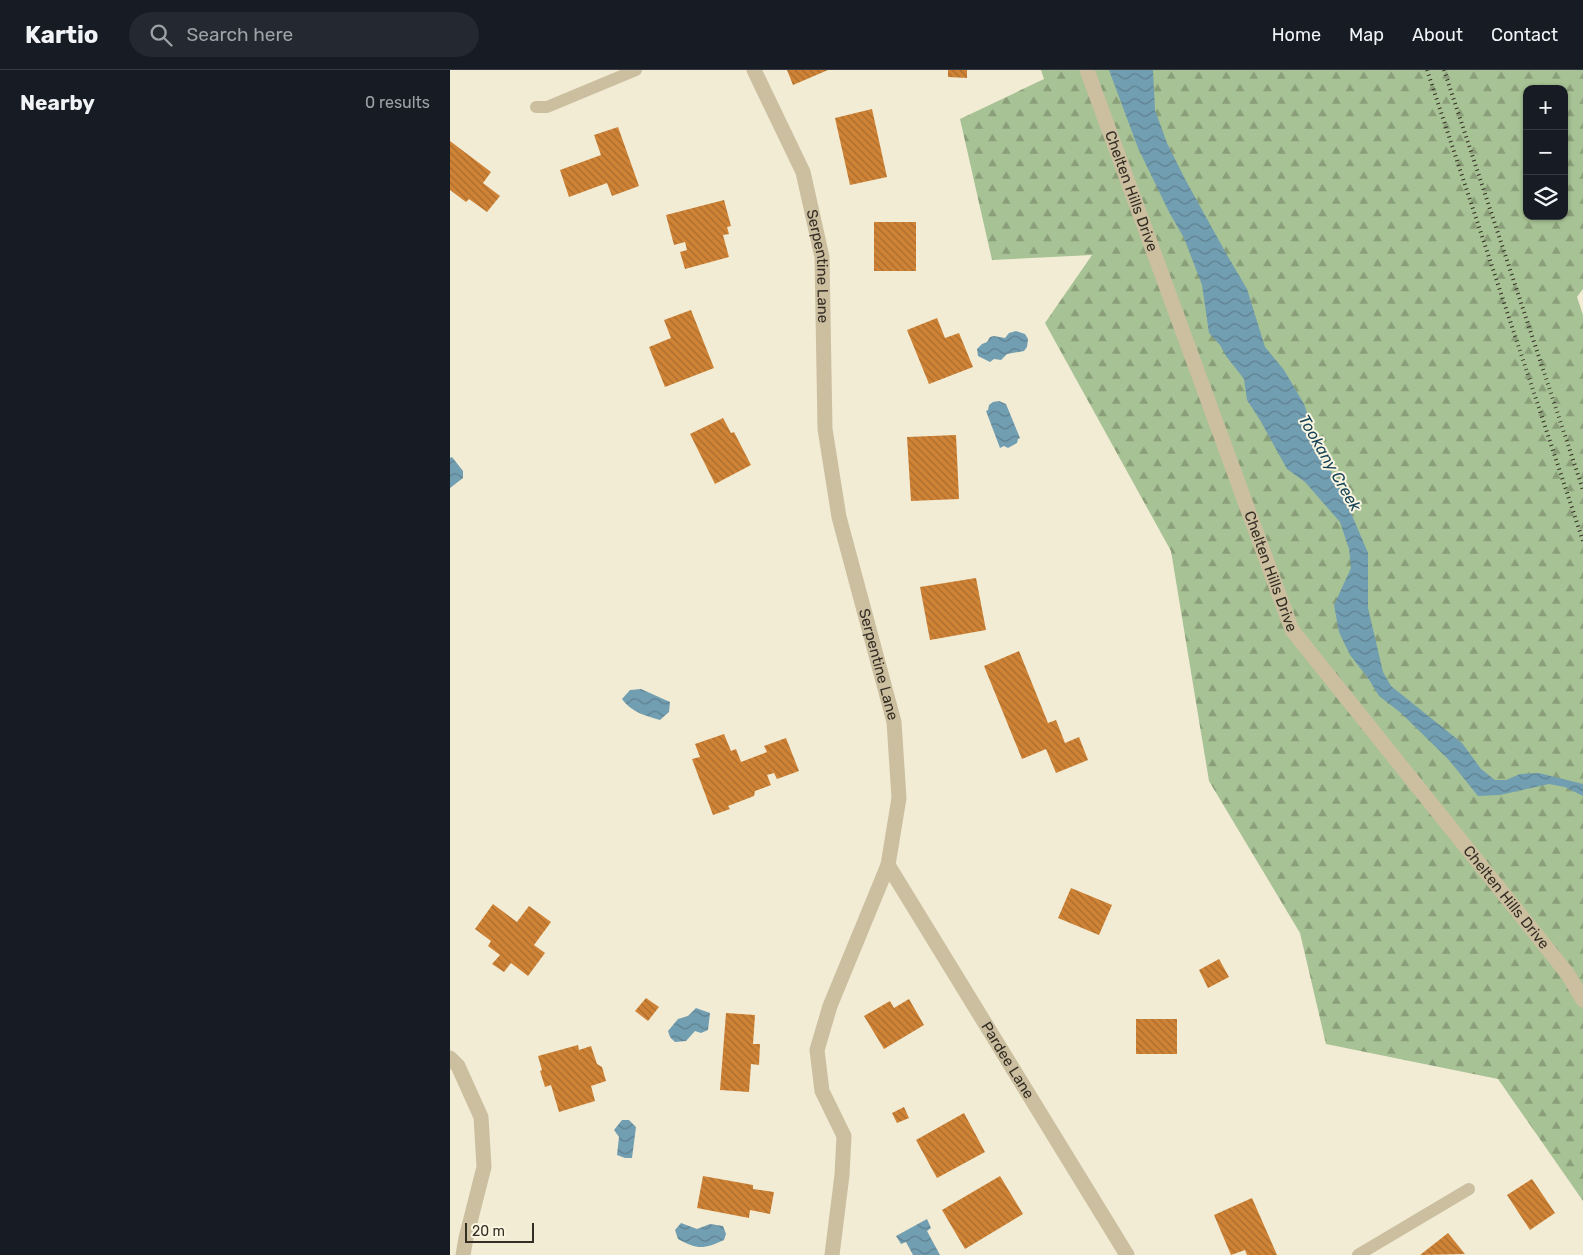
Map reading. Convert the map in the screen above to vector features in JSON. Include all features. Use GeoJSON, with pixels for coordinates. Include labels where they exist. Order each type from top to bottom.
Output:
{"type":"FeatureCollection","features":[{"type":"Feature","properties":{"kind":"street","name":"Serpentine Lane"},"geometry":{"type":"LineString","coordinates":[[754,70],[803,172],[822,257],[825,429],[840,516],[894,722],[899,798],[888,865],[830,1006],[817,1050],[822,1091],[844,1136],[842,1175],[832,1255]]}},
{"type":"Feature","properties":{"kind":"street","name":"Chelten Hills Drive"},"geometry":{"type":"LineString","coordinates":[[1087,70],[1292,630],[1567,973],[1583,1000]]}},
{"type":"Feature","properties":{"kind":"street","name":"Pardee Lane"},"geometry":{"type":"LineString","coordinates":[[888,865],[1127,1255]]}},
{"type":"Feature","properties":{"kind":"street"},"geometry":{"type":"LineString","coordinates":[[450,1058],[458,1066],[481,1117],[484,1167],[463,1255]]}},
{"type":"Feature","properties":{"kind":"lane"},"geometry":{"type":"LineString","coordinates":[[536,107],[547,107],[636,70]]}},
{"type":"Feature","properties":{"kind":"lane"},"geometry":{"type":"LineString","coordinates":[[1358,1255],[1469,1189]]}},
{"type":"Feature","properties":{"kind":"green space"},"geometry":{"type":"Polygon","coordinates":[[[1041,70],[1583,70],[1583,289],[1577,297],[1583,315],[1583,1201],[1498,1079],[1326,1044],[1300,933],[1209,781],[1171,551],[1045,323],[1092,255],[992,260],[960,119],[1044,79],[1041,70]]]}},
{"type":"Feature","properties":{"kind":"water"},"geometry":{"type":"Polygon","coordinates":[[[1109,70],[1153,70],[1155,110],[1167,143],[1185,179],[1247,289],[1265,347],[1284,370],[1304,404],[1320,450],[1343,494],[1368,553],[1368,608],[1383,672],[1391,686],[1462,743],[1481,769],[1495,780],[1506,780],[1520,774],[1539,773],[1583,784],[1583,796],[1565,787],[1549,784],[1500,795],[1478,796],[1449,760],[1401,713],[1379,696],[1350,655],[1339,632],[1334,605],[1351,568],[1349,549],[1340,522],[1305,482],[1287,469],[1247,400],[1244,379],[1209,333],[1202,285],[1184,238],[1169,212],[1138,148],[1109,70]]]}},
{"type":"Feature","properties":{"kind":"water"},"geometry":{"type":"Polygon","coordinates":[[[1016,331],[1025,334],[1028,339],[1027,347],[1024,351],[1007,354],[1001,360],[994,359],[990,362],[978,356],[977,349],[987,342],[990,337],[1005,338],[1009,333],[1016,331]]]}},
{"type":"Feature","properties":{"kind":"water"},"geometry":{"type":"Polygon","coordinates":[[[999,401],[1006,404],[1020,438],[1017,443],[1008,448],[1004,446],[1000,448],[986,411],[989,405],[999,401]]]}},
{"type":"Feature","properties":{"kind":"water"},"geometry":{"type":"Polygon","coordinates":[[[452,457],[463,471],[463,478],[450,488],[450,458],[452,457]]]}},
{"type":"Feature","properties":{"kind":"water"},"geometry":{"type":"Polygon","coordinates":[[[641,689],[670,702],[669,712],[660,720],[634,710],[622,699],[630,690],[641,689]]]}},
{"type":"Feature","properties":{"kind":"water"},"geometry":{"type":"Polygon","coordinates":[[[696,1008],[710,1013],[708,1030],[701,1033],[695,1031],[686,1041],[675,1042],[670,1037],[668,1031],[678,1019],[688,1016],[696,1008]]]}},
{"type":"Feature","properties":{"kind":"water"},"geometry":{"type":"Polygon","coordinates":[[[622,1120],[629,1120],[636,1127],[632,1158],[617,1155],[619,1137],[614,1130],[622,1120]]]}},
{"type":"Feature","properties":{"kind":"water"},"geometry":{"type":"Polygon","coordinates":[[[927,1219],[931,1228],[927,1231],[940,1255],[913,1255],[906,1242],[901,1244],[896,1236],[927,1219]]]}},
{"type":"Feature","properties":{"kind":"water"},"geometry":{"type":"Polygon","coordinates":[[[681,1223],[697,1229],[710,1224],[723,1226],[726,1234],[724,1240],[706,1247],[696,1247],[678,1239],[675,1230],[681,1223]]]}},
{"type":"Feature","properties":{"kind":"building"},"geometry":{"type":"Polygon","coordinates":[[[787,70],[828,70],[793,85],[787,70]]]}},
{"type":"Feature","properties":{"kind":"building"},"geometry":{"type":"Polygon","coordinates":[[[948,70],[967,70],[967,78],[948,77],[948,70]]]}},
{"type":"Feature","properties":{"kind":"building"},"geometry":{"type":"Polygon","coordinates":[[[872,109],[887,177],[850,185],[835,118],[872,109]]]}},
{"type":"Feature","properties":{"kind":"building"},"geometry":{"type":"Polygon","coordinates":[[[618,127],[639,186],[612,196],[607,183],[569,197],[560,170],[601,155],[594,135],[618,127]]]}},
{"type":"Feature","properties":{"kind":"building"},"geometry":{"type":"Polygon","coordinates":[[[450,141],[491,172],[483,183],[500,196],[487,212],[469,199],[466,202],[450,190],[450,141]]]}},
{"type":"Feature","properties":{"kind":"building"},"geometry":{"type":"Polygon","coordinates":[[[724,200],[731,226],[727,227],[729,234],[723,235],[729,257],[685,269],[680,252],[687,250],[685,242],[674,245],[666,215],[724,200]]]}},
{"type":"Feature","properties":{"kind":"building"},"geometry":{"type":"Polygon","coordinates":[[[874,222],[916,222],[916,271],[874,271],[874,222]]]}},
{"type":"Feature","properties":{"kind":"building"},"geometry":{"type":"Polygon","coordinates":[[[691,310],[714,368],[665,387],[649,347],[671,338],[664,320],[691,310]]]}},
{"type":"Feature","properties":{"kind":"building"},"geometry":{"type":"Polygon","coordinates":[[[937,318],[945,338],[959,333],[973,367],[929,384],[907,330],[937,318]]]}},
{"type":"Feature","properties":{"kind":"building"},"geometry":{"type":"Polygon","coordinates":[[[723,418],[731,433],[734,432],[751,465],[715,484],[690,434],[723,418]]]}},
{"type":"Feature","properties":{"kind":"building"},"geometry":{"type":"Polygon","coordinates":[[[956,435],[959,499],[911,501],[907,437],[956,435]]]}},
{"type":"Feature","properties":{"kind":"building"},"geometry":{"type":"Polygon","coordinates":[[[976,578],[986,630],[930,640],[920,587],[976,578]]]}},
{"type":"Feature","properties":{"kind":"building"},"geometry":{"type":"Polygon","coordinates":[[[1019,651],[1048,723],[1056,720],[1065,743],[1079,737],[1088,760],[1056,773],[1046,749],[1022,759],[984,666],[1019,651]]]}},
{"type":"Feature","properties":{"kind":"building"},"geometry":{"type":"Polygon","coordinates":[[[724,734],[731,751],[736,749],[741,762],[767,752],[764,746],[786,738],[799,771],[777,779],[774,773],[767,775],[771,785],[755,791],[754,796],[728,806],[730,809],[713,815],[692,759],[700,757],[695,744],[724,734]]]}},
{"type":"Feature","properties":{"kind":"building"},"geometry":{"type":"Polygon","coordinates":[[[1071,888],[1112,905],[1099,935],[1058,918],[1071,888]]]}},
{"type":"Feature","properties":{"kind":"building"},"geometry":{"type":"Polygon","coordinates":[[[493,904],[517,922],[529,906],[551,922],[534,945],[545,953],[528,976],[511,963],[504,972],[492,964],[500,955],[488,946],[491,941],[475,929],[493,904]]]}},
{"type":"Feature","properties":{"kind":"building"},"geometry":{"type":"Polygon","coordinates":[[[1219,959],[1229,977],[1208,988],[1199,970],[1219,959]]]}},
{"type":"Feature","properties":{"kind":"building"},"geometry":{"type":"Polygon","coordinates":[[[646,998],[659,1007],[648,1021],[635,1011],[646,998]]]}},
{"type":"Feature","properties":{"kind":"building"},"geometry":{"type":"Polygon","coordinates":[[[909,999],[924,1025],[884,1049],[864,1016],[890,1001],[894,1008],[909,999]]]}},
{"type":"Feature","properties":{"kind":"building"},"geometry":{"type":"Polygon","coordinates":[[[726,1013],[755,1015],[753,1044],[760,1044],[759,1065],[751,1064],[749,1092],[720,1090],[726,1013]]]}},
{"type":"Feature","properties":{"kind":"building"},"geometry":{"type":"Polygon","coordinates":[[[1136,1019],[1177,1019],[1177,1054],[1136,1054],[1136,1019]]]}},
{"type":"Feature","properties":{"kind":"building"},"geometry":{"type":"Polygon","coordinates":[[[578,1045],[579,1050],[591,1046],[597,1064],[602,1067],[606,1081],[591,1086],[595,1101],[559,1112],[551,1085],[545,1087],[538,1056],[578,1045]]]}},
{"type":"Feature","properties":{"kind":"building"},"geometry":{"type":"Polygon","coordinates":[[[904,1107],[909,1118],[897,1123],[892,1113],[904,1107]]]}},
{"type":"Feature","properties":{"kind":"building"},"geometry":{"type":"Polygon","coordinates":[[[964,1113],[985,1152],[937,1178],[916,1140],[964,1113]]]}},
{"type":"Feature","properties":{"kind":"building"},"geometry":{"type":"Polygon","coordinates":[[[703,1176],[753,1185],[753,1189],[774,1192],[770,1214],[750,1210],[749,1218],[697,1208],[703,1176]]]}},
{"type":"Feature","properties":{"kind":"building"},"geometry":{"type":"Polygon","coordinates":[[[1000,1176],[1023,1214],[965,1249],[942,1210],[1000,1176]]]}},
{"type":"Feature","properties":{"kind":"building"},"geometry":{"type":"Polygon","coordinates":[[[1532,1179],[1555,1213],[1530,1230],[1507,1195],[1532,1179]]]}},
{"type":"Feature","properties":{"kind":"building"},"geometry":{"type":"Polygon","coordinates":[[[1252,1198],[1277,1255],[1247,1255],[1245,1250],[1231,1255],[1214,1215],[1252,1198]]]}},
{"type":"Feature","properties":{"kind":"building"},"geometry":{"type":"Polygon","coordinates":[[[1448,1233],[1465,1254],[1420,1255],[1448,1233]]]}},
{"type":"Feature","properties":{"kind":"railway"},"geometry":{"type":"LineString","coordinates":[[1427,70],[1583,541]]}},
{"type":"Feature","properties":{"kind":"railway"},"geometry":{"type":"LineString","coordinates":[[1444,70],[1583,490]]}},
{"type":"Feature","properties":{"kind":"water label","name":"Tookany Creek"},"geometry":{"type":"Point","coordinates":[1330,463]}}]}
